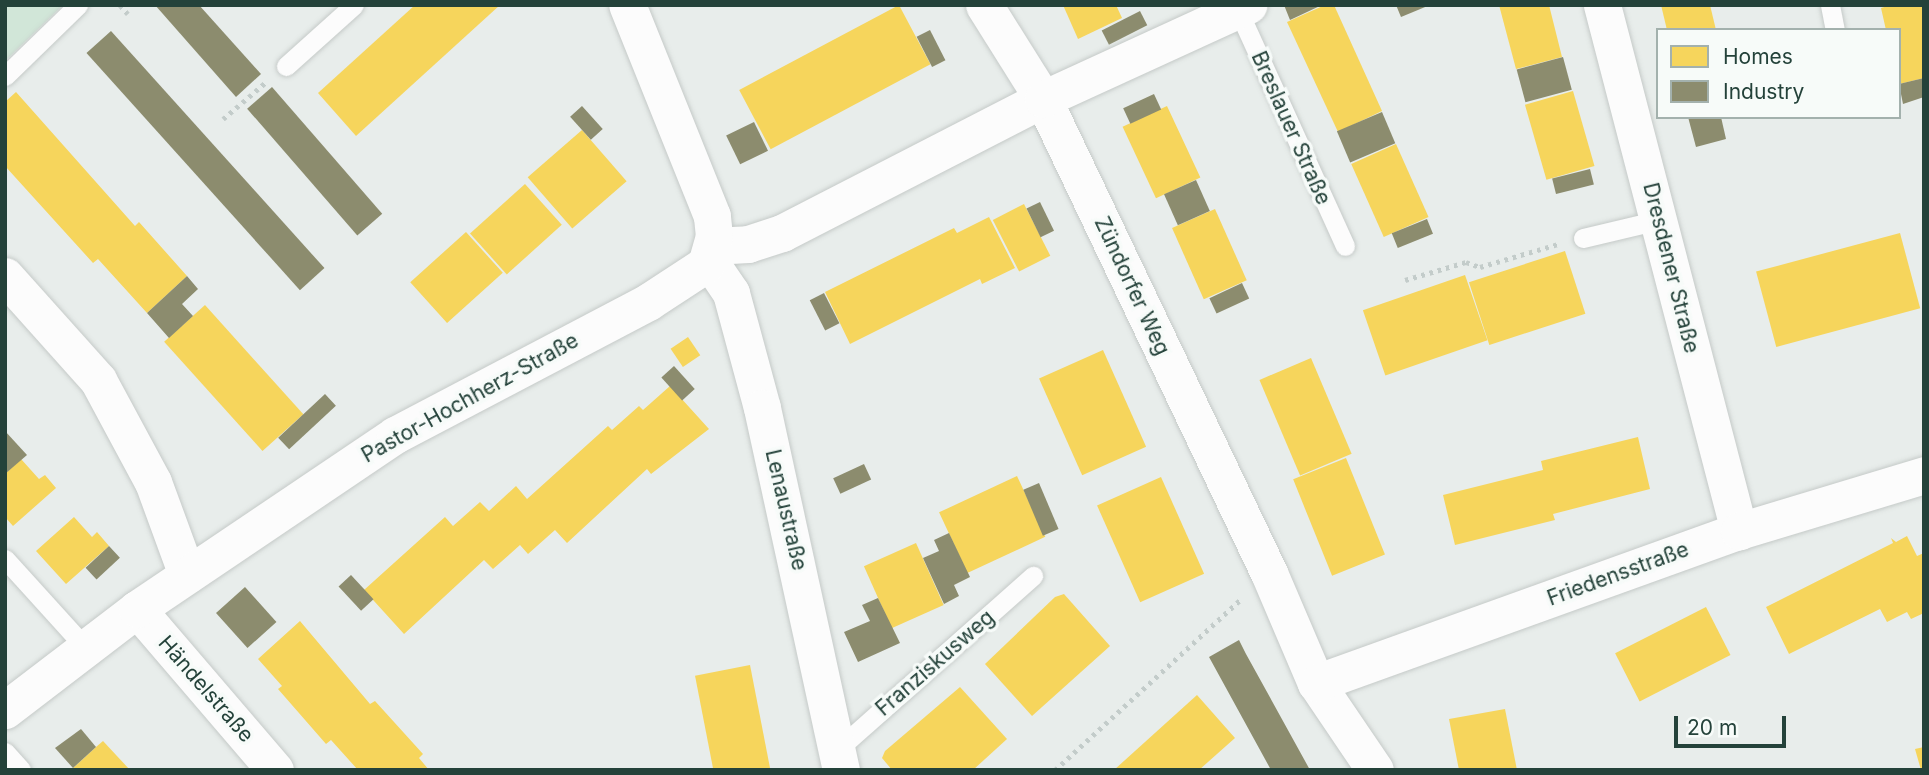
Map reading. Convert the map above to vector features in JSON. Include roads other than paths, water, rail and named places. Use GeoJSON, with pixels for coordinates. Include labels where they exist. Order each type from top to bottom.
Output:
{"type":"FeatureCollection","features":[{"type":"Feature","properties":{"kind":"street","name":"Lenaustraße"},"geometry":{"type":"LineString","coordinates":[[627,5],[712,216],[712,247],[731,293],[755,383],[840,759]]}},
{"type":"Feature","properties":{"kind":"street","name":"Zündorfer Weg"},"geometry":{"type":"LineString","coordinates":[[985,5],[1043,99],[1269,573],[1316,683],[1375,770]]}},
{"type":"Feature","properties":{"kind":"street","name":"Dresdener Straße"},"geometry":{"type":"LineString","coordinates":[[1602,5],[1739,531]]}},
{"type":"Feature","properties":{"kind":"street","name":"Breslauer Straße"},"geometry":{"type":"LineString","coordinates":[[1043,99],[1233,9]]}},
{"type":"Feature","properties":{"kind":"street"},"geometry":{"type":"LineString","coordinates":[[712,247],[748,244],[782,233],[1043,99]]}},
{"type":"Feature","properties":{"kind":"street","name":"Pastor-Hochherz-Straße"},"geometry":{"type":"LineString","coordinates":[[5,710],[84,646],[395,435],[690,278],[712,247]]}},
{"type":"Feature","properties":{"kind":"street"},"geometry":{"type":"LineString","coordinates":[[5,276],[98,380],[153,482],[187,575]]}},
{"type":"Feature","properties":{"kind":"street","name":"Friedensstraße"},"geometry":{"type":"LineString","coordinates":[[1316,683],[1739,531],[1924,475]]}},
{"type":"Feature","properties":{"kind":"street","name":"Händelstraße"},"geometry":{"type":"LineString","coordinates":[[137,609],[275,770]]}},
{"type":"Feature","properties":{"kind":"lane"},"geometry":{"type":"LineString","coordinates":[[5,76],[78,5]]}},
{"type":"Feature","properties":{"kind":"lane"},"geometry":{"type":"LineString","coordinates":[[286,66],[354,5]]}},
{"type":"Feature","properties":{"kind":"lane"},"geometry":{"type":"LineString","coordinates":[[1829,5],[1835,28]]}},
{"type":"Feature","properties":{"kind":"lane","name":"Breslauer Straße"},"geometry":{"type":"LineString","coordinates":[[1233,9],[1345,246]]}},
{"type":"Feature","properties":{"kind":"lane"},"geometry":{"type":"LineString","coordinates":[[1583,238],[1659,220]]}},
{"type":"Feature","properties":{"kind":"lane"},"geometry":{"type":"LineString","coordinates":[[5,559],[84,646]]}},
{"type":"Feature","properties":{"kind":"lane","name":"Franziskusweg"},"geometry":{"type":"LineString","coordinates":[[840,759],[1033,576]]}},
{"type":"Feature","properties":{"kind":"lane"},"geometry":{"type":"LineString","coordinates":[[5,752],[21,770]]}}]}
